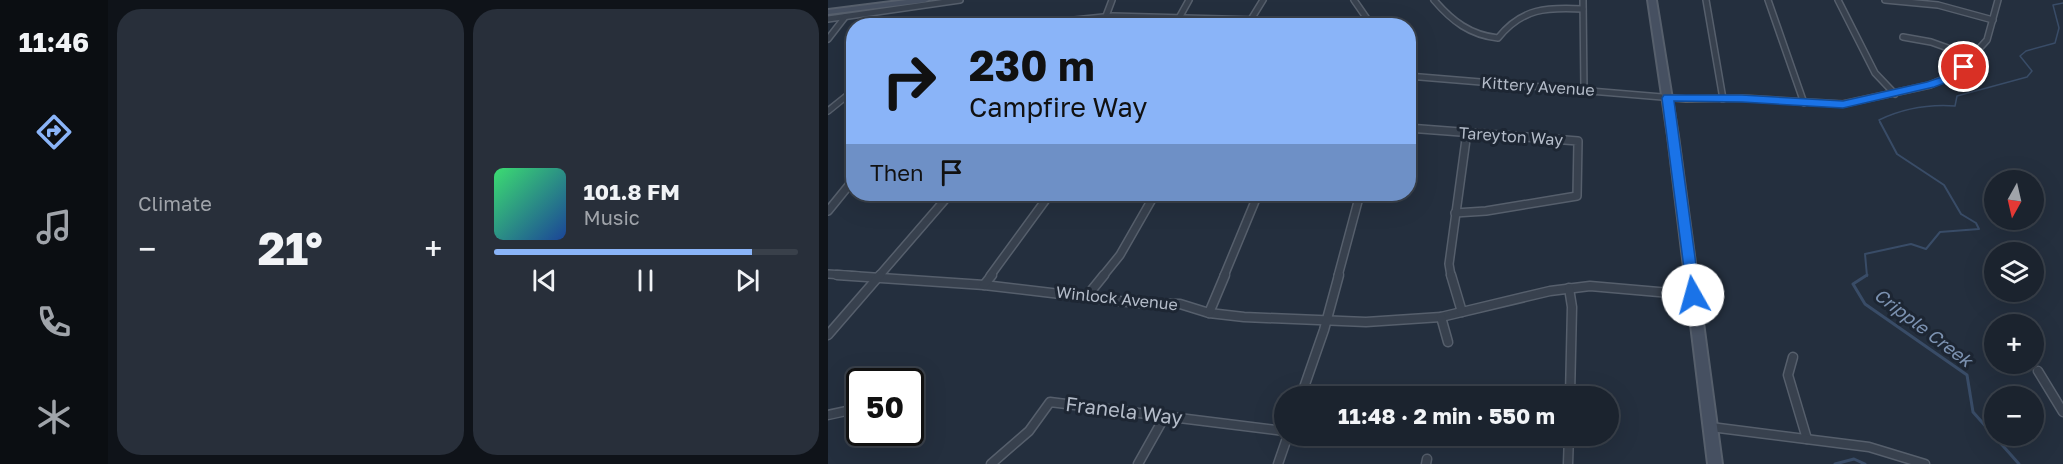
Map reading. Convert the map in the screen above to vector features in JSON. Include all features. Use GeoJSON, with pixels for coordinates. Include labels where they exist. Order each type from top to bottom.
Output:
{"type":"FeatureCollection","features":[{"type":"Feature","properties":{"kind":"main road"},"geometry":{"type":"LineString","coordinates":[[828,6],[880,0]]}},
{"type":"Feature","properties":{"kind":"main road"},"geometry":{"type":"LineString","coordinates":[[828,12],[925,0]]}},
{"type":"Feature","properties":{"kind":"main road"},"geometry":{"type":"LineString","coordinates":[[1652,0],[1668,98],[1715,464]]}},
{"type":"Feature","properties":{"kind":"street"},"geometry":{"type":"LineString","coordinates":[[828,19],[960,0]]}},
{"type":"Feature","properties":{"kind":"street"},"geometry":{"type":"LineString","coordinates":[[1106,16],[1112,0]]}},
{"type":"Feature","properties":{"kind":"street"},"geometry":{"type":"LineString","coordinates":[[1080,18],[1106,16],[1179,18],[1189,0]]}},
{"type":"Feature","properties":{"kind":"street"},"geometry":{"type":"LineString","coordinates":[[1253,18],[1263,0]]}},
{"type":"Feature","properties":{"kind":"street"},"geometry":{"type":"LineString","coordinates":[[1354,0],[1366,18]]}},
{"type":"Feature","properties":{"kind":"street"},"geometry":{"type":"LineString","coordinates":[[1436,0],[1458,26],[1476,35],[1493,38],[1498,38],[1511,22],[1529,13],[1583,9]]}},
{"type":"Feature","properties":{"kind":"street"},"geometry":{"type":"LineString","coordinates":[[1583,0],[1584,90]]}},
{"type":"Feature","properties":{"kind":"street"},"geometry":{"type":"LineString","coordinates":[[1706,0],[1723,99]]}},
{"type":"Feature","properties":{"kind":"street"},"geometry":{"type":"LineString","coordinates":[[1768,0],[1804,103]]}},
{"type":"Feature","properties":{"kind":"street"},"geometry":{"type":"LineString","coordinates":[[1838,0],[1875,73],[1895,94]]}},
{"type":"Feature","properties":{"kind":"street"},"geometry":{"type":"LineString","coordinates":[[1885,0],[1938,5],[1993,20]]}},
{"type":"Feature","properties":{"kind":"street","name":"Kittery Avenue"},"geometry":{"type":"LineString","coordinates":[[1416,77],[1668,98],[1843,104],[1895,94],[1949,78],[1964,67],[1987,40],[1998,0]]}},
{"type":"Feature","properties":{"kind":"street"},"geometry":{"type":"LineString","coordinates":[[828,39],[845,17]]}},
{"type":"Feature","properties":{"kind":"street"},"geometry":{"type":"LineString","coordinates":[[1903,37],[1931,42],[1973,57]]}},
{"type":"Feature","properties":{"kind":"street"},"geometry":{"type":"LineString","coordinates":[[828,111],[846,96]]}},
{"type":"Feature","properties":{"kind":"street","name":"Tareyton Way"},"geometry":{"type":"LineString","coordinates":[[1416,129],[1578,141],[1577,196],[1486,211],[1455,213]]}},
{"type":"Feature","properties":{"kind":"street"},"geometry":{"type":"LineString","coordinates":[[1462,312],[1453,286],[1449,264],[1467,132]]}},
{"type":"Feature","properties":{"kind":"street"},"geometry":{"type":"LineString","coordinates":[[828,211],[846,188]]}},
{"type":"Feature","properties":{"kind":"street"},"geometry":{"type":"LineString","coordinates":[[828,335],[944,201]]}},
{"type":"Feature","properties":{"kind":"street"},"geometry":{"type":"LineString","coordinates":[[984,285],[1045,201]]}},
{"type":"Feature","properties":{"kind":"street"},"geometry":{"type":"LineString","coordinates":[[1087,296],[1120,255],[1151,201]]}},
{"type":"Feature","properties":{"kind":"street"},"geometry":{"type":"LineString","coordinates":[[1209,313],[1255,201]]}},
{"type":"Feature","properties":{"kind":"street"},"geometry":{"type":"LineString","coordinates":[[1304,386],[1326,320],[1358,201]]}},
{"type":"Feature","properties":{"kind":"street","name":"Winlock Avenue"},"geometry":{"type":"LineString","coordinates":[[828,274],[984,285],[1136,303],[1180,304],[1209,313],[1274,320],[1391,322],[1442,316],[1569,288],[1618,287],[1693,295]]}},
{"type":"Feature","properties":{"kind":"street"},"geometry":{"type":"LineString","coordinates":[[1569,288],[1572,307],[1570,386]]}},
{"type":"Feature","properties":{"kind":"street"},"geometry":{"type":"LineString","coordinates":[[1442,316],[1448,342]]}},
{"type":"Feature","properties":{"kind":"street"},"geometry":{"type":"LineString","coordinates":[[1793,357],[1788,375],[1807,439]]}},
{"type":"Feature","properties":{"kind":"street"},"geometry":{"type":"LineString","coordinates":[[2040,374],[2063,412]]}},
{"type":"Feature","properties":{"kind":"street","name":"Franela Way"},"geometry":{"type":"LineString","coordinates":[[991,464],[1029,431],[1050,402],[1274,430]]}},
{"type":"Feature","properties":{"kind":"street"},"geometry":{"type":"LineString","coordinates":[[828,415],[846,411]]}},
{"type":"Feature","properties":{"kind":"street"},"geometry":{"type":"LineString","coordinates":[[1138,464],[1165,416]]}},
{"type":"Feature","properties":{"kind":"street"},"geometry":{"type":"LineString","coordinates":[[1711,427],[1869,447],[1925,464]]}},
{"type":"Feature","properties":{"kind":"street"},"geometry":{"type":"LineString","coordinates":[[1278,464],[1284,446]]}},
{"type":"Feature","properties":{"kind":"street"},"geometry":{"type":"LineString","coordinates":[[1568,464],[1569,446]]}},
{"type":"Feature","properties":{"kind":"waterway","name":"Cripple Creek"},"geometry":{"type":"LineString","coordinates":[[1880,122],[1879,120],[1897,112],[1925,106],[1955,106],[1957,96],[2027,77],[2032,71],[2020,56],[2026,51],[2055,43],[2059,28],[2053,5],[2063,3]]}},
{"type":"Feature","properties":{"kind":"waterway","name":"Cripple Creek"},"geometry":{"type":"LineString","coordinates":[[1867,275],[1865,254],[1911,244],[1926,249],[1940,232],[1979,229],[1976,223],[1961,214],[1944,185],[1897,154],[1880,122]]}},
{"type":"Feature","properties":{"kind":"waterway","name":"Cripple Creek"},"geometry":{"type":"LineString","coordinates":[[1867,275],[1853,284],[1865,304],[1967,375],[1973,412],[2019,464]]}},
{"type":"Feature","properties":{"kind":"waterway","name":"Cripple Creek"},"geometry":{"type":"LineString","coordinates":[[1835,464],[1854,459],[1865,464]]}},
{"type":"Feature","properties":{"kind":"route"},"geometry":{"type":"LineString","coordinates":[[1693,295],[1668,98],[1742,98],[1821,105],[1843,104],[1941,82],[1964,67]]}}]}
